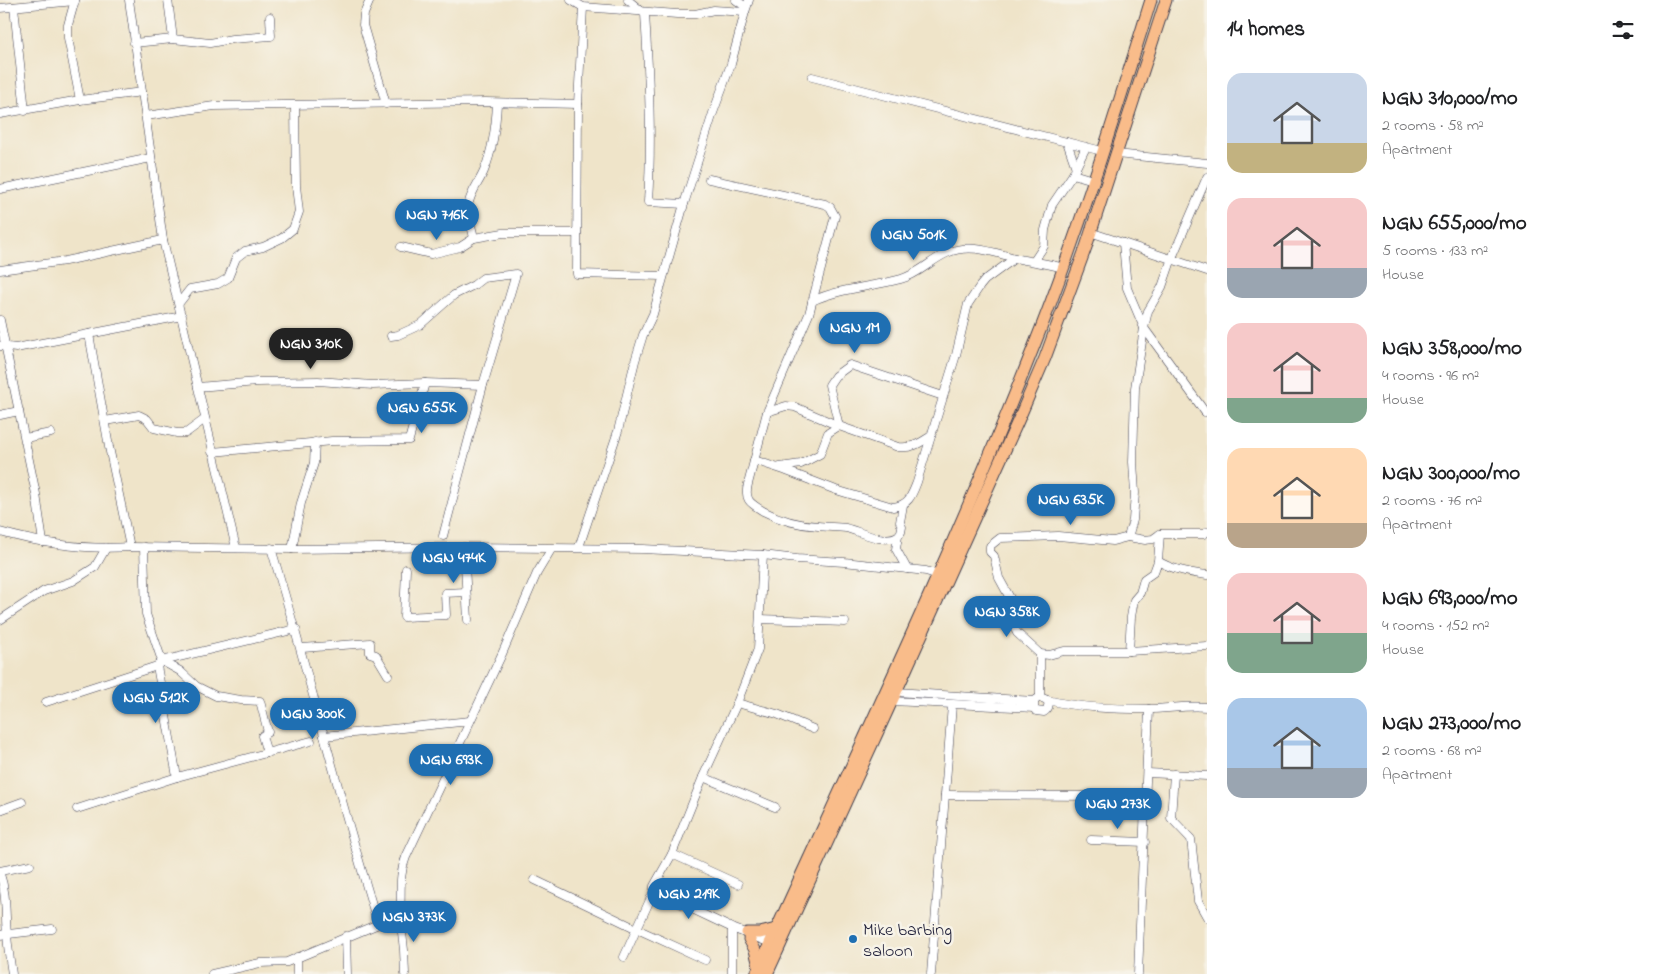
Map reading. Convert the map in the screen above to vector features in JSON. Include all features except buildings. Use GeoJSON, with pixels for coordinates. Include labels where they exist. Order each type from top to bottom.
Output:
{"type":"FeatureCollection","features":[{"type":"Feature","properties":{"kind":"highway"},"geometry":{"type":"LineString","coordinates":[[773,947],[776,929],[938,575],[1032,352],[1063,268],[1151,0]]}},
{"type":"Feature","properties":{"kind":"highway"},"geometry":{"type":"LineString","coordinates":[[761,971],[894,697],[1026,403],[1065,303],[1105,188],[1162,1]]}},
{"type":"Feature","properties":{"kind":"highway"},"geometry":{"type":"LineString","coordinates":[[1092,182],[1105,188]]}},
{"type":"Feature","properties":{"kind":"highway"},"geometry":{"type":"LineString","coordinates":[[741,932],[760,933],[776,929]]}},
{"type":"Feature","properties":{"kind":"highway"},"geometry":{"type":"LineString","coordinates":[[741,932],[755,950],[761,971]]}},
{"type":"Feature","properties":{"kind":"street"},"geometry":{"type":"LineString","coordinates":[[0,8],[75,0],[68,25],[68,38],[80,100]]}},
{"type":"Feature","properties":{"kind":"street"},"geometry":{"type":"LineString","coordinates":[[129,0],[163,240],[236,548]]}},
{"type":"Feature","properties":{"kind":"street"},"geometry":{"type":"LineString","coordinates":[[168,0],[173,39]]}},
{"type":"Feature","properties":{"kind":"street"},"geometry":{"type":"LineString","coordinates":[[370,0],[362,25],[386,104]]}},
{"type":"Feature","properties":{"kind":"street"},"geometry":{"type":"LineString","coordinates":[[570,0],[583,7],[677,14],[695,14],[747,6]]}},
{"type":"Feature","properties":{"kind":"street"},"geometry":{"type":"LineString","coordinates":[[628,0],[645,14],[650,100],[648,202],[684,204]]}},
{"type":"Feature","properties":{"kind":"street"},"geometry":{"type":"LineString","coordinates":[[736,0],[747,6]]}},
{"type":"Feature","properties":{"kind":"street"},"geometry":{"type":"LineString","coordinates":[[579,547],[618,431],[635,361],[653,314],[684,204],[731,64],[747,6]]}},
{"type":"Feature","properties":{"kind":"street"},"geometry":{"type":"LineString","coordinates":[[14,7],[25,110]]}},
{"type":"Feature","properties":{"kind":"street"},"geometry":{"type":"LineString","coordinates":[[583,7],[578,104],[577,274],[663,276]]}},
{"type":"Feature","properties":{"kind":"street"},"geometry":{"type":"LineString","coordinates":[[134,43],[173,39],[210,43],[271,36],[270,17]]}},
{"type":"Feature","properties":{"kind":"street"},"geometry":{"type":"LineString","coordinates":[[812,77],[1102,150]]}},
{"type":"Feature","properties":{"kind":"street"},"geometry":{"type":"LineString","coordinates":[[0,114],[80,100],[142,92]]}},
{"type":"Feature","properties":{"kind":"street"},"geometry":{"type":"LineString","coordinates":[[474,238],[468,206],[473,191],[484,172],[491,150],[496,127],[497,102]]}},
{"type":"Feature","properties":{"kind":"street"},"geometry":{"type":"LineString","coordinates":[[146,116],[214,106],[497,102],[578,104]]}},
{"type":"Feature","properties":{"kind":"street"},"geometry":{"type":"LineString","coordinates":[[179,303],[190,289],[218,284],[228,278],[236,258],[245,250],[263,247],[282,238],[293,228],[299,212],[296,186],[295,106]]}},
{"type":"Feature","properties":{"kind":"street"},"geometry":{"type":"LineString","coordinates":[[1067,142],[1075,171],[1092,182]]}},
{"type":"Feature","properties":{"kind":"street"},"geometry":{"type":"LineString","coordinates":[[1034,261],[1044,246],[1045,230],[1052,205],[1075,171],[1086,147]]}},
{"type":"Feature","properties":{"kind":"street"},"geometry":{"type":"LineString","coordinates":[[1116,154],[1125,153],[1207,163]]}},
{"type":"Feature","properties":{"kind":"street"},"geometry":{"type":"LineString","coordinates":[[0,189],[151,158]]}},
{"type":"Feature","properties":{"kind":"street"},"geometry":{"type":"LineString","coordinates":[[1128,537],[1133,520],[1135,493],[1133,462],[1134,388],[1144,328],[1148,311],[1162,288],[1207,177]]}},
{"type":"Feature","properties":{"kind":"street"},"geometry":{"type":"LineString","coordinates":[[709,179],[825,204],[830,207],[835,216],[806,319],[767,412],[746,493],[747,498],[755,506],[768,513],[797,524],[843,528],[892,539],[898,536]]}},
{"type":"Feature","properties":{"kind":"street"},"geometry":{"type":"LineString","coordinates":[[1090,232],[1207,271]]}},
{"type":"Feature","properties":{"kind":"street"},"geometry":{"type":"LineString","coordinates":[[401,247],[431,254],[460,247],[474,238],[503,233],[577,233]]}},
{"type":"Feature","properties":{"kind":"street"},"geometry":{"type":"LineString","coordinates":[[0,270],[65,261],[163,240]]}},
{"type":"Feature","properties":{"kind":"street"},"geometry":{"type":"LineString","coordinates":[[1123,243],[1127,288],[1144,328],[1205,412]]}},
{"type":"Feature","properties":{"kind":"street"},"geometry":{"type":"LineString","coordinates":[[812,301],[846,290],[906,277],[946,253],[954,251],[977,248],[1063,268]]}},
{"type":"Feature","properties":{"kind":"street"},"geometry":{"type":"LineString","coordinates":[[754,460],[836,490],[894,507],[903,506],[910,500],[917,482],[956,355],[967,309],[972,298],[986,280],[1015,258]]}},
{"type":"Feature","properties":{"kind":"street"},"geometry":{"type":"LineString","coordinates":[[391,336],[398,335],[420,324],[454,295],[483,278],[516,274],[483,385],[443,536]]}},
{"type":"Feature","properties":{"kind":"street"},"geometry":{"type":"LineString","coordinates":[[3,346],[16,348],[182,316]]}},
{"type":"Feature","properties":{"kind":"street"},"geometry":{"type":"LineString","coordinates":[[0,320],[3,346],[36,494],[42,542]]}},
{"type":"Feature","properties":{"kind":"street"},"geometry":{"type":"LineString","coordinates":[[89,334],[130,547]]}},
{"type":"Feature","properties":{"kind":"street"},"geometry":{"type":"LineString","coordinates":[[839,426],[830,385],[835,376],[850,365],[944,396]]}},
{"type":"Feature","properties":{"kind":"street"},"geometry":{"type":"LineString","coordinates":[[198,387],[247,382],[318,381],[382,385],[425,383],[483,385]]}},
{"type":"Feature","properties":{"kind":"street"},"geometry":{"type":"LineString","coordinates":[[212,452],[315,442],[409,440],[425,383]]}},
{"type":"Feature","properties":{"kind":"street"},"geometry":{"type":"LineString","coordinates":[[767,412],[786,406],[795,407],[839,426],[898,447],[907,448],[915,446],[931,436]]}},
{"type":"Feature","properties":{"kind":"street"},"geometry":{"type":"LineString","coordinates":[[0,415],[19,411]]}},
{"type":"Feature","properties":{"kind":"street"},"geometry":{"type":"LineString","coordinates":[[105,421],[139,415],[147,419],[154,428],[176,433],[186,433],[205,419]]}},
{"type":"Feature","properties":{"kind":"street"},"geometry":{"type":"LineString","coordinates":[[778,468],[801,464],[820,454],[828,433],[839,426]]}},
{"type":"Feature","properties":{"kind":"street"},"geometry":{"type":"LineString","coordinates":[[25,438],[50,433]]}},
{"type":"Feature","properties":{"kind":"street"},"geometry":{"type":"LineString","coordinates":[[292,549],[301,503],[314,463],[315,442]]}},
{"type":"Feature","properties":{"kind":"street"},"geometry":{"type":"LineString","coordinates":[[903,506],[900,522],[902,526],[896,549],[907,569]]}},
{"type":"Feature","properties":{"kind":"street"},"geometry":{"type":"LineString","coordinates":[[0,532],[54,545],[106,548],[579,547],[763,555],[926,571],[938,575]]}},
{"type":"Feature","properties":{"kind":"street"},"geometry":{"type":"LineString","coordinates":[[1207,532],[1204,534],[1160,534],[1153,539],[1128,537],[1113,541],[1058,536],[1000,538],[990,546],[990,552],[994,556],[999,578],[1010,598],[1013,625],[1017,633],[1040,654],[1049,655],[1064,651],[1207,646]]}},
{"type":"Feature","properties":{"kind":"street"},"geometry":{"type":"LineString","coordinates":[[1129,650],[1134,600],[1140,594],[1144,579],[1154,572],[1158,561],[1160,534]]}},
{"type":"Feature","properties":{"kind":"street"},"geometry":{"type":"LineString","coordinates":[[144,547],[146,614],[159,664],[177,777]]}},
{"type":"Feature","properties":{"kind":"street"},"geometry":{"type":"LineString","coordinates":[[464,547],[468,620]]}},
{"type":"Feature","properties":{"kind":"street"},"geometry":{"type":"LineString","coordinates":[[0,620],[13,609],[44,590],[74,581],[95,567],[106,548]]}},
{"type":"Feature","properties":{"kind":"street"},"geometry":{"type":"LineString","coordinates":[[272,548],[302,648],[352,838],[378,924]]}},
{"type":"Feature","properties":{"kind":"street"},"geometry":{"type":"LineString","coordinates":[[405,974],[400,915],[400,880],[406,857],[538,573],[552,548]]}},
{"type":"Feature","properties":{"kind":"street"},"geometry":{"type":"LineString","coordinates":[[624,957],[654,891],[654,886],[672,854],[703,777],[737,703],[758,649],[763,555]]}},
{"type":"Feature","properties":{"kind":"street"},"geometry":{"type":"LineString","coordinates":[[1158,561],[1192,574],[1207,575]]}},
{"type":"Feature","properties":{"kind":"street"},"geometry":{"type":"LineString","coordinates":[[406,569],[404,617],[446,615],[445,593],[466,592]]}},
{"type":"Feature","properties":{"kind":"street"},"geometry":{"type":"LineString","coordinates":[[760,619],[845,622]]}},
{"type":"Feature","properties":{"kind":"street"},"geometry":{"type":"LineString","coordinates":[[46,702],[159,664],[296,629]]}},
{"type":"Feature","properties":{"kind":"street"},"geometry":{"type":"LineString","coordinates":[[302,648],[370,643],[370,653],[376,655],[388,675]]}},
{"type":"Feature","properties":{"kind":"street"},"geometry":{"type":"LineString","coordinates":[[1040,654],[1040,712],[1069,705]]}},
{"type":"Feature","properties":{"kind":"street"},"geometry":{"type":"LineString","coordinates":[[159,664],[180,671],[196,686],[216,696],[260,701],[268,732],[262,736],[267,753]]}},
{"type":"Feature","properties":{"kind":"street"},"geometry":{"type":"LineString","coordinates":[[894,697],[1039,702],[1149,709],[1190,706],[1207,707]]}},
{"type":"Feature","properties":{"kind":"street"},"geometry":{"type":"LineString","coordinates":[[894,697],[952,704],[1039,702],[1049,704],[1047,709]]}},
{"type":"Feature","properties":{"kind":"street"},"geometry":{"type":"LineString","coordinates":[[737,703],[777,714],[813,729]]}},
{"type":"Feature","properties":{"kind":"street"},"geometry":{"type":"LineString","coordinates":[[931,974],[952,704]]}},
{"type":"Feature","properties":{"kind":"street"},"geometry":{"type":"LineString","coordinates":[[1138,974],[1148,773],[1149,709]]}},
{"type":"Feature","properties":{"kind":"street"},"geometry":{"type":"LineString","coordinates":[[324,736],[470,721]]}},
{"type":"Feature","properties":{"kind":"street"},"geometry":{"type":"LineString","coordinates":[[77,809],[177,777],[311,741]]}},
{"type":"Feature","properties":{"kind":"street"},"geometry":{"type":"LineString","coordinates":[[1148,773],[1207,776]]}},
{"type":"Feature","properties":{"kind":"street"},"geometry":{"type":"LineString","coordinates":[[1174,774],[1172,818],[1191,838],[1198,901],[1207,917]]}},
{"type":"Feature","properties":{"kind":"street"},"geometry":{"type":"LineString","coordinates":[[703,777],[775,807]]}},
{"type":"Feature","properties":{"kind":"street"},"geometry":{"type":"LineString","coordinates":[[945,795],[1100,796],[1147,793]]}},
{"type":"Feature","properties":{"kind":"street"},"geometry":{"type":"LineString","coordinates":[[0,810],[22,802]]}},
{"type":"Feature","properties":{"kind":"street"},"geometry":{"type":"LineString","coordinates":[[1091,840],[1145,842]]}},
{"type":"Feature","properties":{"kind":"street"},"geometry":{"type":"LineString","coordinates":[[672,854],[738,884]]}},
{"type":"Feature","properties":{"kind":"street"},"geometry":{"type":"LineString","coordinates":[[12,974],[3,934],[6,908],[4,885],[0,872],[30,865]]}},
{"type":"Feature","properties":{"kind":"street"},"geometry":{"type":"LineString","coordinates":[[535,880],[705,960]]}},
{"type":"Feature","properties":{"kind":"street"},"geometry":{"type":"LineString","coordinates":[[654,891],[773,947]]}},
{"type":"Feature","properties":{"kind":"street"},"geometry":{"type":"LineString","coordinates":[[212,974],[244,970],[260,963],[287,962],[400,915]]}},
{"type":"Feature","properties":{"kind":"street"},"geometry":{"type":"LineString","coordinates":[[3,934],[52,929]]}},
{"type":"Feature","properties":{"kind":"street"},"geometry":{"type":"LineString","coordinates":[[732,974],[741,932]]}},
{"type":"Feature","properties":{"kind":"street"},"geometry":{"type":"LineString","coordinates":[[346,936],[347,974]]}},
{"type":"Feature","properties":{"kind":"street"},"geometry":{"type":"LineString","coordinates":[[297,957],[297,974]]}},
{"type":"Feature","properties":{"kind":"place","name":"Mike barbing saloon"},"geometry":{"type":"Point","coordinates":[853,939]}}]}
